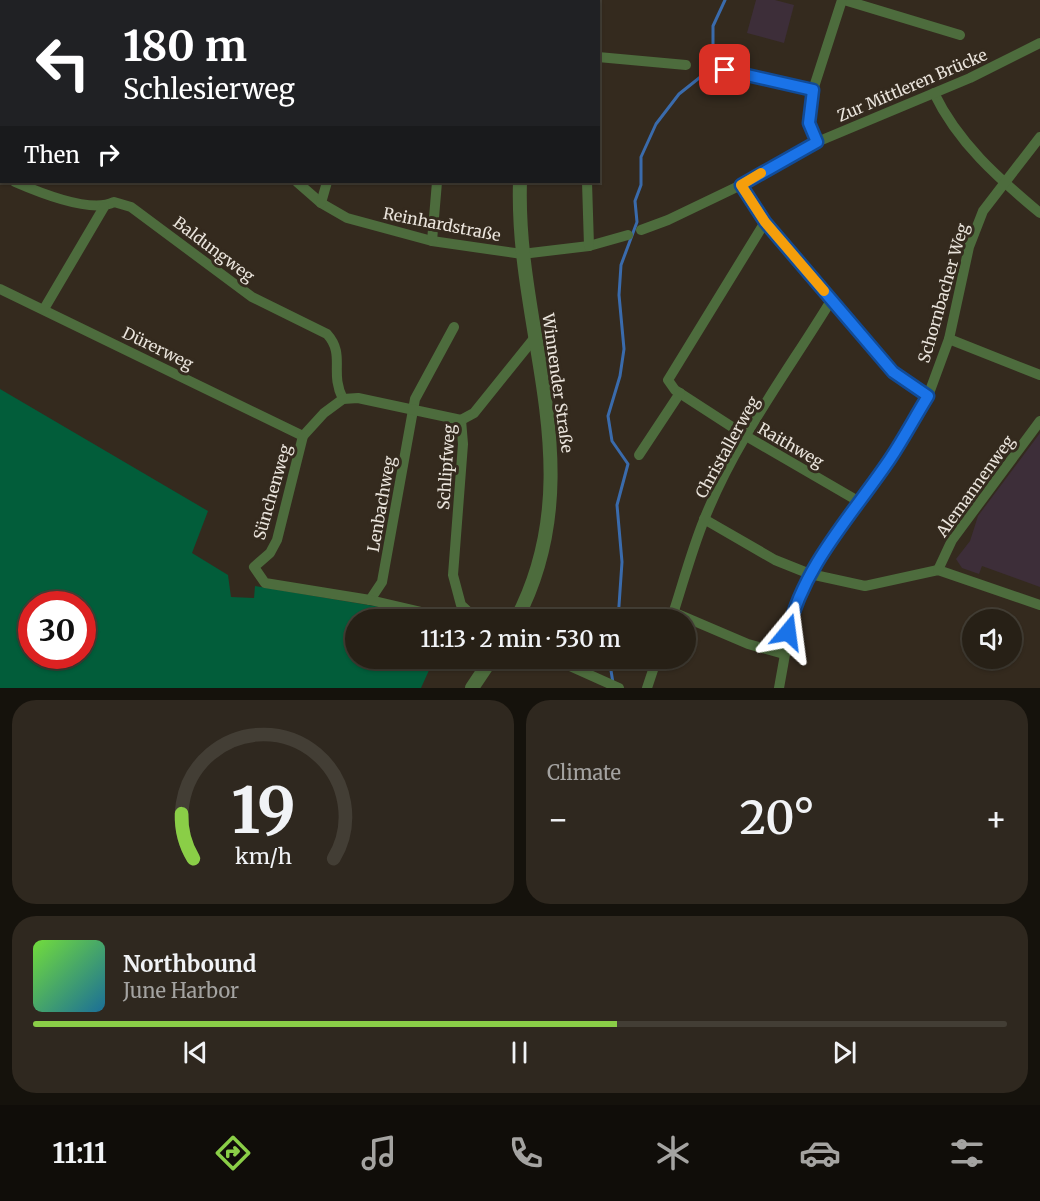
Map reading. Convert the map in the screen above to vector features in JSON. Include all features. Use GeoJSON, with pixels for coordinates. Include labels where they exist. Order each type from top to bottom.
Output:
{"type":"FeatureCollection","features":[{"type":"Feature","properties":{"kind":"street"},"geometry":{"type":"LineString","coordinates":[[817,142],[809,123],[813,90],[843,0],[960,35]]}},
{"type":"Feature","properties":{"kind":"street","name":"Zur Mittleren Brücke"},"geometry":{"type":"LineString","coordinates":[[640,230],[668,220],[741,185],[817,142],[934,93],[1037,44],[1040,36]]}},
{"type":"Feature","properties":{"kind":"street"},"geometry":{"type":"LineString","coordinates":[[600,57],[686,65]]}},
{"type":"Feature","properties":{"kind":"street"},"geometry":{"type":"LineString","coordinates":[[725,70],[813,90]]}},
{"type":"Feature","properties":{"kind":"street"},"geometry":{"type":"LineString","coordinates":[[934,93],[960,138],[1005,183],[1040,213]]}},
{"type":"Feature","properties":{"kind":"street","name":"Schornbacher Weg"},"geometry":{"type":"LineString","coordinates":[[779,688],[793,610],[810,574],[858,501],[890,459],[928,396],[949,339],[969,247],[983,211],[1040,137]]}},
{"type":"Feature","properties":{"kind":"street","name":"Baldungweg"},"geometry":{"type":"LineString","coordinates":[[18,183],[60,199],[104,207],[114,202],[131,207],[252,297],[327,334],[334,343],[337,356],[334,377],[343,399]]}},
{"type":"Feature","properties":{"kind":"street","name":"Reinhardstraße"},"geometry":{"type":"LineString","coordinates":[[298,183],[321,204],[347,218],[432,241],[522,254]]}},
{"type":"Feature","properties":{"kind":"street"},"geometry":{"type":"LineString","coordinates":[[321,204],[327,183]]}},
{"type":"Feature","properties":{"kind":"street"},"geometry":{"type":"LineString","coordinates":[[432,241],[437,183]]}},
{"type":"Feature","properties":{"kind":"street","name":"Winnender Straße"},"geometry":{"type":"LineString","coordinates":[[520,183],[522,254],[536,336],[552,461],[549,521],[538,566],[520,609]]}},
{"type":"Feature","properties":{"kind":"street"},"geometry":{"type":"LineString","coordinates":[[587,183],[588,246]]}},
{"type":"Feature","properties":{"kind":"street"},"geometry":{"type":"LineString","coordinates":[[741,185],[765,222],[893,372],[928,396]]}},
{"type":"Feature","properties":{"kind":"street"},"geometry":{"type":"LineString","coordinates":[[44,309],[104,207]]}},
{"type":"Feature","properties":{"kind":"street"},"geometry":{"type":"LineString","coordinates":[[639,455],[680,393],[668,380],[672,371],[765,222]]}},
{"type":"Feature","properties":{"kind":"street"},"geometry":{"type":"LineString","coordinates":[[522,254],[588,246],[628,235]]}},
{"type":"Feature","properties":{"kind":"street","name":"Dürerweg"},"geometry":{"type":"LineString","coordinates":[[0,289],[303,436]]}},
{"type":"Feature","properties":{"kind":"street","name":"Christallerweg"},"geometry":{"type":"LineString","coordinates":[[674,609],[704,519],[746,436],[832,299]]}},
{"type":"Feature","properties":{"kind":"street"},"geometry":{"type":"LineString","coordinates":[[413,411],[415,399],[454,327]]}},
{"type":"Feature","properties":{"kind":"street","name":"Schlipfweg"},"geometry":{"type":"LineString","coordinates":[[465,609],[461,605],[453,575],[463,444],[461,420],[474,413],[536,336]]}},
{"type":"Feature","properties":{"kind":"street"},"geometry":{"type":"LineString","coordinates":[[949,339],[1040,375]]}},
{"type":"Feature","properties":{"kind":"street","name":"Raithweg"},"geometry":{"type":"LineString","coordinates":[[680,393],[746,436],[858,501]]}},
{"type":"Feature","properties":{"kind":"street"},"geometry":{"type":"LineString","coordinates":[[343,399],[358,398],[461,420]]}},
{"type":"Feature","properties":{"kind":"street","name":"Sünchenweg"},"geometry":{"type":"LineString","coordinates":[[343,399],[324,413],[303,436],[278,540],[270,553],[254,567],[265,582],[370,600]]}},
{"type":"Feature","properties":{"kind":"street","name":"Lenbachweg"},"geometry":{"type":"LineString","coordinates":[[370,600],[382,582],[413,411]]}},
{"type":"Feature","properties":{"kind":"street","name":"Alemannenweg"},"geometry":{"type":"LineString","coordinates":[[938,570],[952,540],[1040,421]]}},
{"type":"Feature","properties":{"kind":"street"},"geometry":{"type":"LineString","coordinates":[[704,519],[775,560],[810,574],[865,586],[938,570],[1040,605]]}},
{"type":"Feature","properties":{"kind":"street"},"geometry":{"type":"LineString","coordinates":[[370,600],[409,609]]}},
{"type":"Feature","properties":{"kind":"street"},"geometry":{"type":"LineString","coordinates":[[696,625],[748,644],[784,654]]}},
{"type":"Feature","properties":{"kind":"street"},"geometry":{"type":"LineString","coordinates":[[472,688],[485,669]]}},
{"type":"Feature","properties":{"kind":"street"},"geometry":{"type":"LineString","coordinates":[[576,669],[619,688]]}},
{"type":"Feature","properties":{"kind":"street"},"geometry":{"type":"LineString","coordinates":[[647,688],[653,669]]}},
{"type":"Feature","properties":{"kind":"shaded area"},"geometry":{"type":"Polygon","coordinates":[[[756,0],[775,0],[794,5],[784,43],[747,33],[756,0]]]}},
{"type":"Feature","properties":{"kind":"shaded area"},"geometry":{"type":"Polygon","coordinates":[[[1040,433],[1040,587],[982,566],[979,574],[962,568],[956,559],[970,541],[978,516],[1040,433]]]}},
{"type":"Feature","properties":{"kind":"green space"},"geometry":{"type":"Polygon","coordinates":[[[0,389],[208,511],[192,553],[228,575],[231,597],[254,598],[255,586],[392,609],[345,609],[345,669],[430,669],[421,688],[0,688],[0,389]]]}},
{"type":"Feature","properties":{"kind":"waterway"},"geometry":{"type":"LineString","coordinates":[[619,609],[622,562],[617,505],[628,464],[612,441],[608,416],[620,376],[624,349],[619,295],[621,265],[637,222],[635,201],[641,185],[641,157],[656,124],[679,94],[713,67],[713,26],[725,0]]}},
{"type":"Feature","properties":{"kind":"waterway"},"geometry":{"type":"LineString","coordinates":[[611,669],[613,683]]}},
{"type":"Feature","properties":{"kind":"slow traffic"},"geometry":{"type":"LineString","coordinates":[[761,173],[741,185],[765,222],[824,291]]}},
{"type":"Feature","properties":{"kind":"route"},"geometry":{"type":"LineString","coordinates":[[725,70],[813,90],[809,123],[817,142],[741,185],[765,222],[893,372],[928,396],[890,459],[858,501],[810,574],[793,610],[788,632]]}}]}
